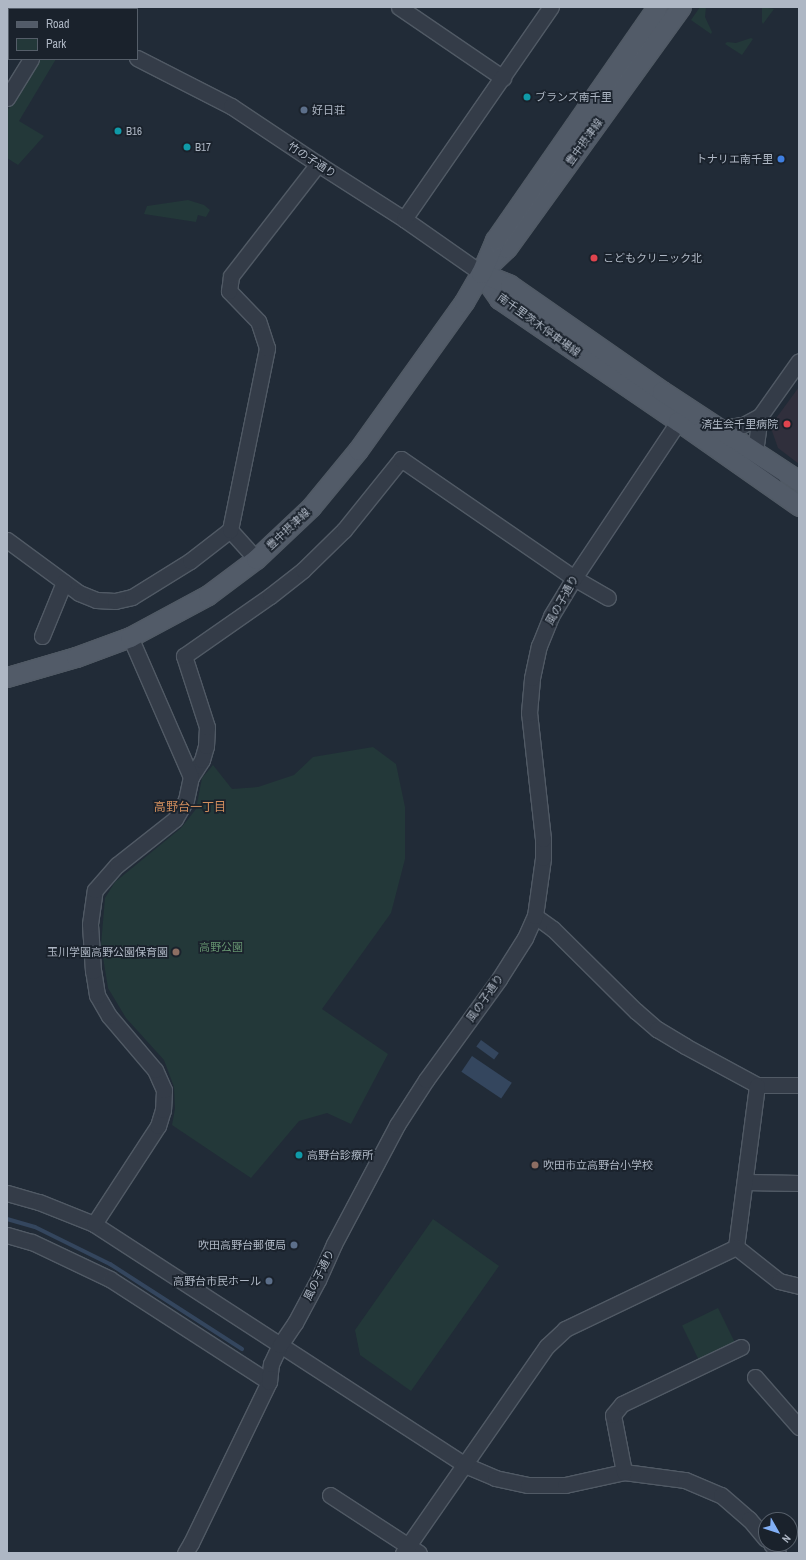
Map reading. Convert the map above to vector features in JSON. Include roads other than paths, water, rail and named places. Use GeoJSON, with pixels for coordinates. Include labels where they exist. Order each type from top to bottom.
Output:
{"type":"FeatureCollection","features":[{"type":"Feature","properties":{"kind":"main road","name":"豊中摂津線"},"geometry":{"type":"LineString","coordinates":[[7,677],[76,657],[130,637],[208,595],[256,559],[311,507],[358,450],[464,302],[480,273],[495,240],[657,7]]}},
{"type":"Feature","properties":{"kind":"main road","name":"豊中摂津線"},"geometry":{"type":"LineString","coordinates":[[480,273],[507,248],[681,7]]}},
{"type":"Feature","properties":{"kind":"main road","name":"南千里茨木停車場線"},"geometry":{"type":"LineString","coordinates":[[480,273],[510,285],[683,414],[794,502]]}},
{"type":"Feature","properties":{"kind":"main road","name":"南千里茨木停車場線"},"geometry":{"type":"LineString","coordinates":[[683,414],[720,428],[799,480]]}},
{"type":"Feature","properties":{"kind":"street"},"geometry":{"type":"LineString","coordinates":[[399,7],[503,78]]}},
{"type":"Feature","properties":{"kind":"street"},"geometry":{"type":"LineString","coordinates":[[404,219],[551,7]]}},
{"type":"Feature","properties":{"kind":"street","name":"竹の子通り"},"geometry":{"type":"LineString","coordinates":[[138,59],[231,106],[404,219],[480,273]]}},
{"type":"Feature","properties":{"kind":"street"},"geometry":{"type":"LineString","coordinates":[[7,98],[30,60]]}},
{"type":"Feature","properties":{"kind":"street"},"geometry":{"type":"LineString","coordinates":[[7,540],[79,593],[96,600],[116,601],[132,596],[190,561],[230,530],[267,348],[258,321],[229,291],[231,276],[318,164]]}},
{"type":"Feature","properties":{"kind":"street"},"geometry":{"type":"LineString","coordinates":[[794,502],[767,477],[758,464],[755,451],[760,416],[799,361]]}},
{"type":"Feature","properties":{"kind":"street","name":"風の子通り"},"geometry":{"type":"LineString","coordinates":[[184,1553],[191,1543],[269,1382],[271,1364],[280,1345],[295,1323],[318,1280],[337,1238],[397,1125],[426,1080],[499,979],[525,938],[535,916],[543,858],[543,839],[529,713],[532,678],[539,646],[551,616],[574,578],[683,414]]}},
{"type":"Feature","properties":{"kind":"street"},"geometry":{"type":"LineString","coordinates":[[720,428],[742,425],[760,416]]}},
{"type":"Feature","properties":{"kind":"street"},"geometry":{"type":"LineString","coordinates":[[760,416],[762,442],[775,464]]}},
{"type":"Feature","properties":{"kind":"street"},"geometry":{"type":"LineString","coordinates":[[94,1224],[158,1126],[164,1110],[164,1090],[155,1070],[110,1016],[97,995],[93,971],[90,924],[95,890],[118,865],[175,819],[186,800],[191,777],[202,760],[206,746],[206,727],[184,656],[270,596],[303,570],[344,530],[401,459],[574,578],[608,598]]}},
{"type":"Feature","properties":{"kind":"street"},"geometry":{"type":"LineString","coordinates":[[230,530],[256,559]]}},
{"type":"Feature","properties":{"kind":"street"},"geometry":{"type":"LineString","coordinates":[[42,636],[64,582]]}},
{"type":"Feature","properties":{"kind":"street"},"geometry":{"type":"LineString","coordinates":[[130,637],[191,777]]}},
{"type":"Feature","properties":{"kind":"street"},"geometry":{"type":"LineString","coordinates":[[535,916],[554,929],[636,1011],[657,1029],[757,1085],[799,1085]]}},
{"type":"Feature","properties":{"kind":"street"},"geometry":{"type":"LineString","coordinates":[[736,1247],[757,1085]]}},
{"type":"Feature","properties":{"kind":"street"},"geometry":{"type":"LineString","coordinates":[[745,1182],[799,1184]]}},
{"type":"Feature","properties":{"kind":"street"},"geometry":{"type":"LineString","coordinates":[[7,1193],[39,1202],[94,1224],[465,1466],[495,1478],[528,1484],[565,1485],[624,1472],[685,1480],[721,1495],[749,1519],[758,1530]]}},
{"type":"Feature","properties":{"kind":"street"},"geometry":{"type":"LineString","coordinates":[[7,1235],[32,1242],[110,1279],[269,1382]]}},
{"type":"Feature","properties":{"kind":"street"},"geometry":{"type":"LineString","coordinates":[[736,1247],[779,1281],[799,1286]]}},
{"type":"Feature","properties":{"kind":"street"},"geometry":{"type":"LineString","coordinates":[[330,1496],[410,1551],[465,1466],[547,1346],[565,1329],[736,1247]]}},
{"type":"Feature","properties":{"kind":"street"},"geometry":{"type":"LineString","coordinates":[[624,1472],[614,1415],[622,1404],[741,1347]]}},
{"type":"Feature","properties":{"kind":"street"},"geometry":{"type":"LineString","coordinates":[[755,1377],[799,1427]]}},
{"type":"Feature","properties":{"kind":"water"},"geometry":{"type":"Polygon","coordinates":[[[481,1040],[499,1053],[494,1059],[476,1046],[481,1040]]]}},
{"type":"Feature","properties":{"kind":"water"},"geometry":{"type":"Polygon","coordinates":[[[472,1056],[512,1083],[501,1099],[461,1072],[472,1056]]]}},
{"type":"Feature","properties":{"kind":"waterway"},"geometry":{"type":"LineString","coordinates":[[7,1219],[35,1227],[110,1264],[242,1349]]}},
{"type":"Feature","properties":{"kind":"place","name":"ブランズ南千里"},"geometry":{"type":"Point","coordinates":[527,97]}},
{"type":"Feature","properties":{"kind":"place","name":"好日荘"},"geometry":{"type":"Point","coordinates":[304,110]}},
{"type":"Feature","properties":{"kind":"place","name":"B16"},"geometry":{"type":"Point","coordinates":[118,131]}},
{"type":"Feature","properties":{"kind":"place","name":"B17"},"geometry":{"type":"Point","coordinates":[187,147]}},
{"type":"Feature","properties":{"kind":"place","name":"トナリエ南千里"},"geometry":{"type":"Point","coordinates":[781,159]}},
{"type":"Feature","properties":{"kind":"place","name":"こどもクリニック北"},"geometry":{"type":"Point","coordinates":[594,258]}},
{"type":"Feature","properties":{"kind":"place","name":"済生会千里病院"},"geometry":{"type":"Point","coordinates":[787,424]}},
{"type":"Feature","properties":{"kind":"place","name":"玉川学園高野公園保育園"},"geometry":{"type":"Point","coordinates":[176,952]}},
{"type":"Feature","properties":{"kind":"place","name":"高野台診療所"},"geometry":{"type":"Point","coordinates":[299,1155]}},
{"type":"Feature","properties":{"kind":"place","name":"吹田市立高野台小学校"},"geometry":{"type":"Point","coordinates":[535,1165]}},
{"type":"Feature","properties":{"kind":"place","name":"吹田高野台郵便局"},"geometry":{"type":"Point","coordinates":[294,1245]}},
{"type":"Feature","properties":{"kind":"place","name":"高野台市民ホール"},"geometry":{"type":"Point","coordinates":[269,1281]}},
{"type":"Feature","properties":{"kind":"district","name":"高野台一丁目"},"geometry":{"type":"Point","coordinates":[190,808]}},
{"type":"Feature","properties":{"kind":"park label","name":"高野公園"},"geometry":{"type":"Point","coordinates":[221,947]}}]}
